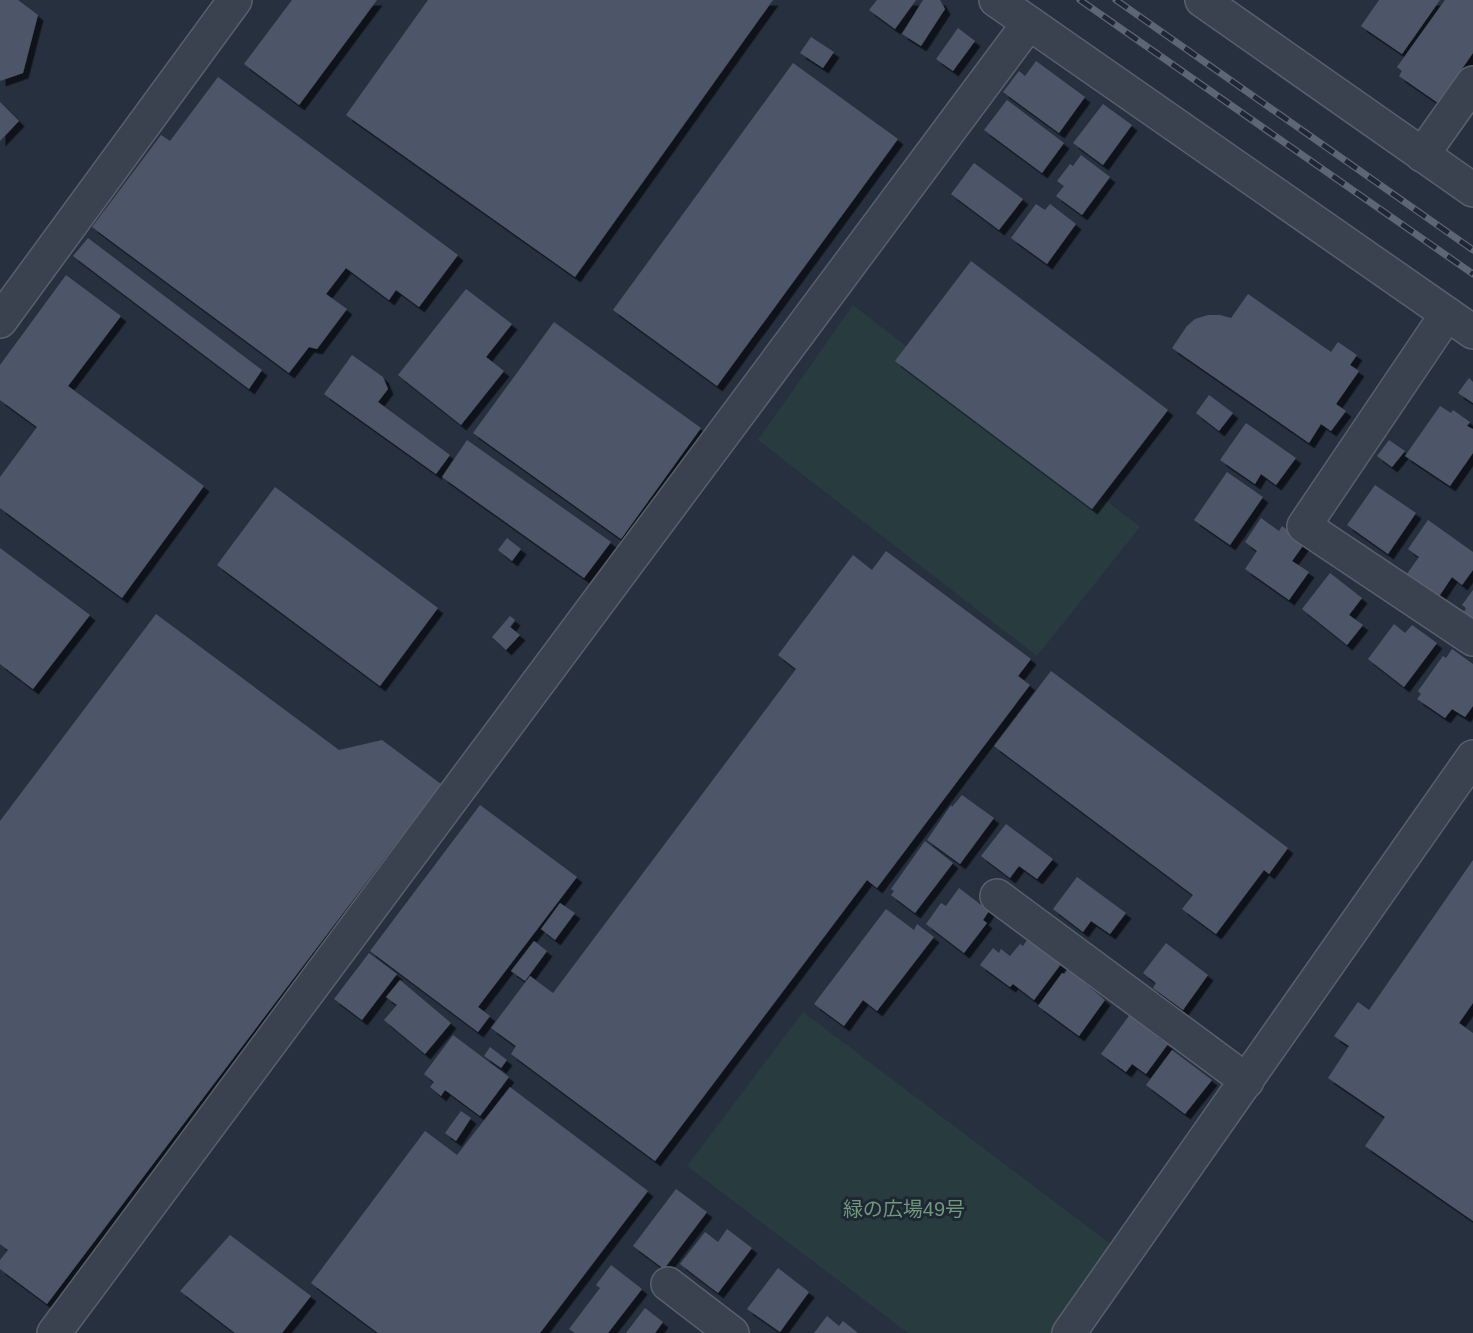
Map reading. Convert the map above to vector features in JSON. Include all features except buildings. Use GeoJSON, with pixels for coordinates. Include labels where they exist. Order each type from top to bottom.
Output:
{"type":"FeatureCollection","features":[{"type":"Feature","properties":{"kind":"street"},"geometry":{"type":"LineString","coordinates":[[0,321],[235,0]]}},
{"type":"Feature","properties":{"kind":"street"},"geometry":{"type":"LineString","coordinates":[[996,0],[1460,323],[1304,526],[1473,639]]}},
{"type":"Feature","properties":{"kind":"street"},"geometry":{"type":"LineString","coordinates":[[1202,0],[1473,190]]}},
{"type":"Feature","properties":{"kind":"street"},"geometry":{"type":"LineString","coordinates":[[54,1333],[1029,23]]}},
{"type":"Feature","properties":{"kind":"street"},"geometry":{"type":"LineString","coordinates":[[1422,155],[1473,83]]}},
{"type":"Feature","properties":{"kind":"street"},"geometry":{"type":"LineString","coordinates":[[1069,1333],[1473,757]]}},
{"type":"Feature","properties":{"kind":"street"},"geometry":{"type":"LineString","coordinates":[[997,896],[1247,1081]]}},
{"type":"Feature","properties":{"kind":"street"},"geometry":{"type":"LineString","coordinates":[[669,1284],[732,1333]]}},
{"type":"Feature","properties":{"kind":"green space"},"geometry":{"type":"Polygon","coordinates":[[[853,305],[1140,527],[1037,656],[758,440],[853,305]]]}},
{"type":"Feature","properties":{"kind":"green space","name":"緑の広場49号"},"geometry":{"type":"Polygon","coordinates":[[[803,1012],[1121,1252],[1060,1333],[908,1333],[687,1166],[803,1012]]]}},
{"type":"Feature","properties":{"kind":"railway"},"geometry":{"type":"LineString","coordinates":[[1080,0],[1473,274]]}},
{"type":"Feature","properties":{"kind":"railway"},"geometry":{"type":"LineString","coordinates":[[1116,0],[1473,250]]}}]}
